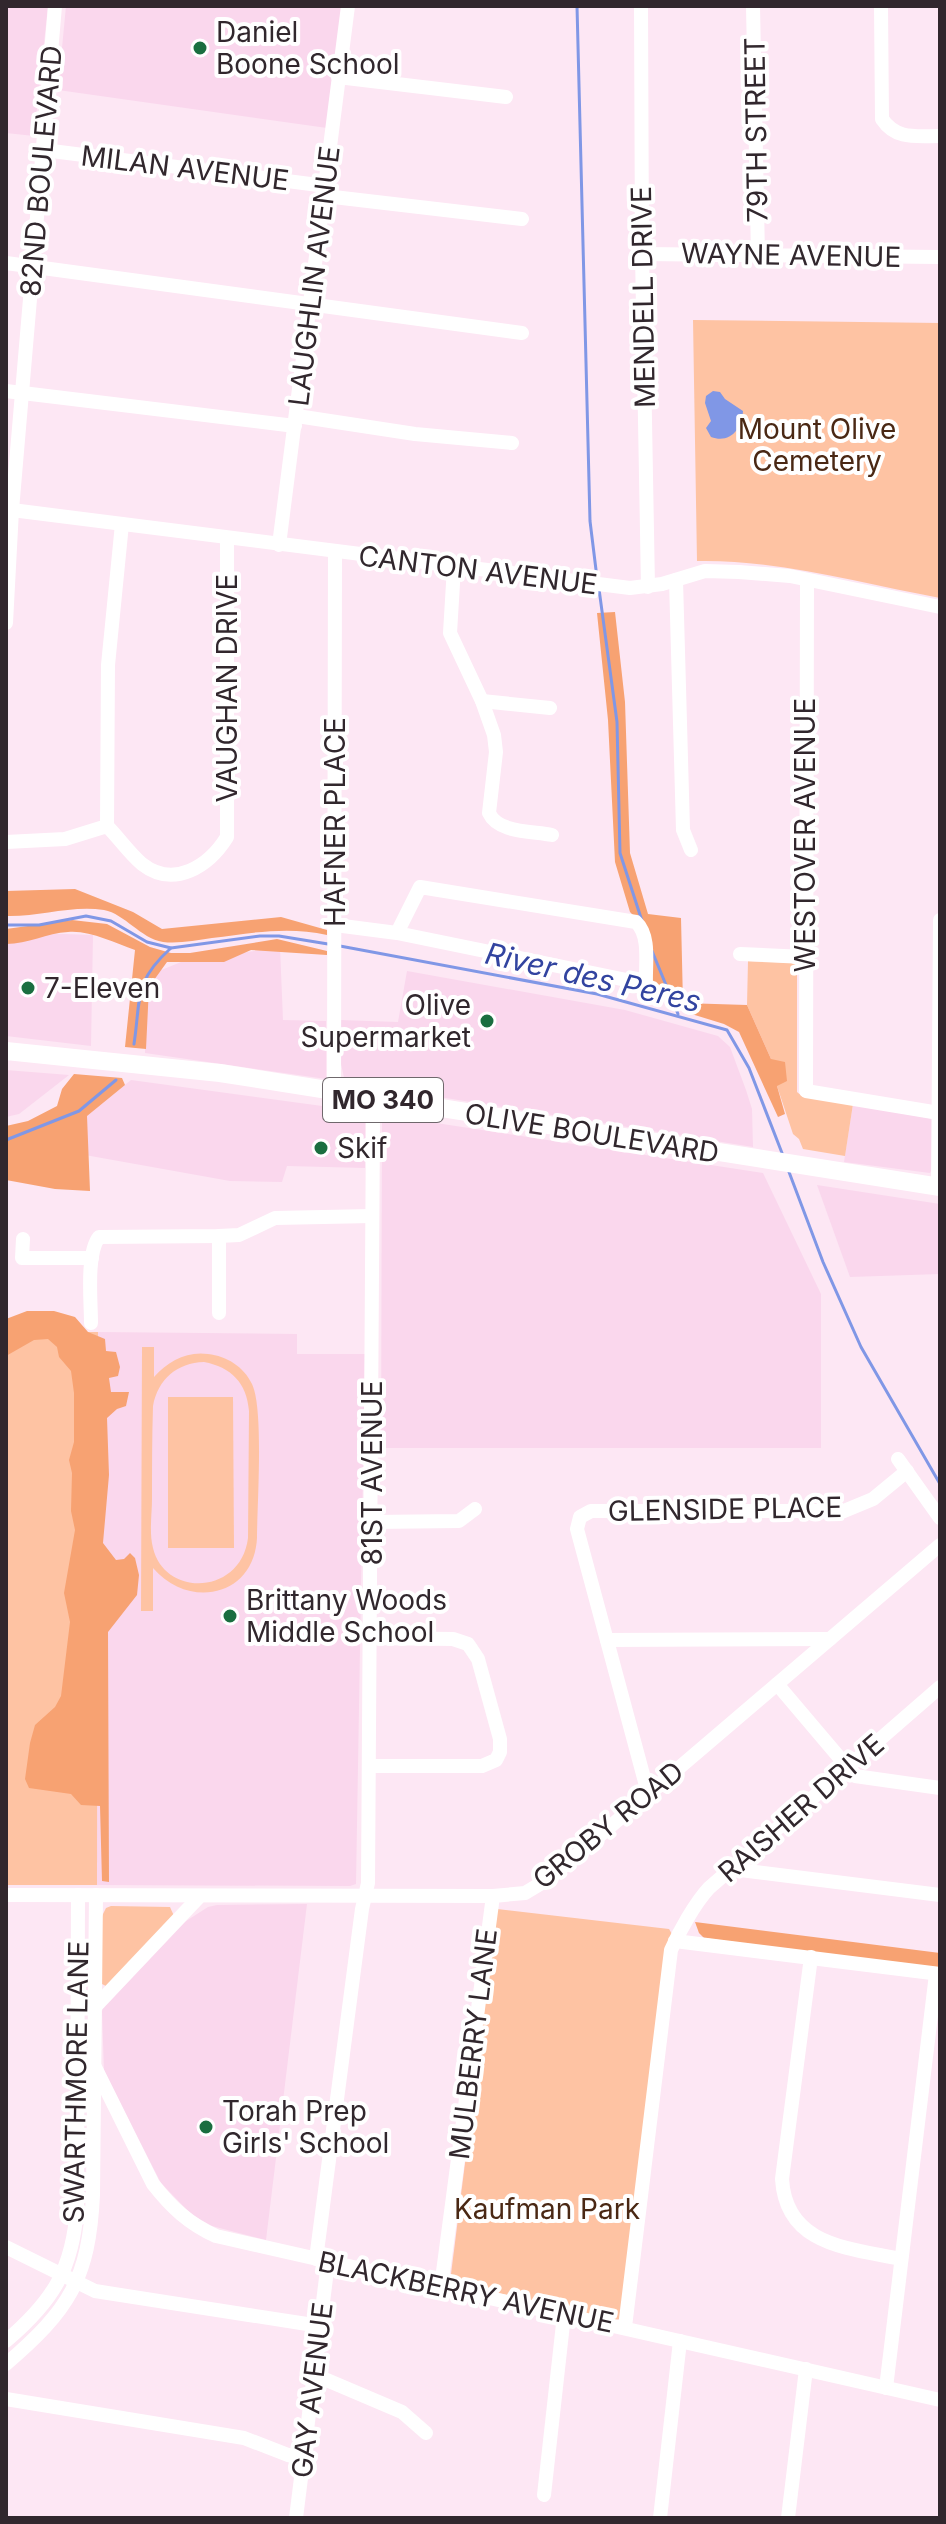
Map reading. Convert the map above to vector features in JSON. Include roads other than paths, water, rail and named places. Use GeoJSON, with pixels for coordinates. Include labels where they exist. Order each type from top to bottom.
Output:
{"type":"FeatureCollection","features":[{"type":"Feature","properties":{"kind":"main road","name":"OLIVE BOULEVARD"},"geometry":{"type":"LineString","coordinates":[[6,1051],[202,1071],[939,1187]]}},
{"type":"Feature","properties":{"kind":"street","name":"82ND BOULEVARD"},"geometry":{"type":"LineString","coordinates":[[6,623],[12,510],[55,6]]}},
{"type":"Feature","properties":{"kind":"street","name":"LAUGHLIN AVENUE"},"geometry":{"type":"LineString","coordinates":[[279,545],[348,6]]}},
{"type":"Feature","properties":{"kind":"street","name":"MENDELL DRIVE"},"geometry":{"type":"LineString","coordinates":[[641,6],[648,587]]}},
{"type":"Feature","properties":{"kind":"street","name":"79TH STREET"},"geometry":{"type":"LineString","coordinates":[[753,6],[758,255]]}},
{"type":"Feature","properties":{"kind":"street"},"geometry":{"type":"LineString","coordinates":[[881,6],[882,119],[888,128],[901,136],[940,136]]}},
{"type":"Feature","properties":{"kind":"street"},"geometry":{"type":"LineString","coordinates":[[338,77],[506,97]]}},
{"type":"Feature","properties":{"kind":"street","name":"MILAN AVENUE"},"geometry":{"type":"LineString","coordinates":[[44,150],[522,219]]}},
{"type":"Feature","properties":{"kind":"street","name":"WAYNE AVENUE"},"geometry":{"type":"LineString","coordinates":[[642,254],[940,257]]}},
{"type":"Feature","properties":{"kind":"street"},"geometry":{"type":"LineString","coordinates":[[6,263],[522,333]]}},
{"type":"Feature","properties":{"kind":"street"},"geometry":{"type":"LineString","coordinates":[[6,391],[512,443]]}},
{"type":"Feature","properties":{"kind":"street","name":"CANTON AVENUE"},"geometry":{"type":"LineString","coordinates":[[12,510],[614,586],[648,587],[705,571],[807,580],[940,607]]}},
{"type":"Feature","properties":{"kind":"street"},"geometry":{"type":"LineString","coordinates":[[6,842],[65,839],[107,826],[108,665],[122,524]]}},
{"type":"Feature","properties":{"kind":"street","name":"VAUGHAN DRIVE"},"geometry":{"type":"LineString","coordinates":[[107,826],[139,862],[160,872],[175,874],[189,873],[201,867],[227,837],[227,538]]}},
{"type":"Feature","properties":{"kind":"street","name":"HAFNER PLACE"},"geometry":{"type":"LineString","coordinates":[[334,1092],[335,552]]}},
{"type":"Feature","properties":{"kind":"street"},"geometry":{"type":"LineString","coordinates":[[454,567],[450,633],[482,701],[494,735],[496,752],[489,805],[492,824],[552,835]]}},
{"type":"Feature","properties":{"kind":"street"},"geometry":{"type":"LineString","coordinates":[[676,580],[683,830],[691,850]]}},
{"type":"Feature","properties":{"kind":"street","name":"WESTOVER AVENUE"},"geometry":{"type":"LineString","coordinates":[[807,580],[806,1091],[939,1113]]}},
{"type":"Feature","properties":{"kind":"street"},"geometry":{"type":"LineString","coordinates":[[482,701],[550,708]]}},
{"type":"Feature","properties":{"kind":"street"},"geometry":{"type":"LineString","coordinates":[[335,928],[397,933],[646,984],[645,939],[641,926],[636,922],[420,887],[397,933]]}},
{"type":"Feature","properties":{"kind":"street"},"geometry":{"type":"LineString","coordinates":[[939,1187],[940,920]]}},
{"type":"Feature","properties":{"kind":"street"},"geometry":{"type":"LineString","coordinates":[[740,954],[805,957]]}},
{"type":"Feature","properties":{"kind":"street","name":"81ST AVENUE"},"geometry":{"type":"LineString","coordinates":[[365,1896],[368,1883],[372,1216],[376,1098]]}},
{"type":"Feature","properties":{"kind":"street"},"geometry":{"type":"LineString","coordinates":[[91,1323],[92,1258],[94,1244],[99,1237],[239,1235],[275,1218],[372,1216]]}},
{"type":"Feature","properties":{"kind":"street"},"geometry":{"type":"LineString","coordinates":[[219,1236],[219,1313]]}},
{"type":"Feature","properties":{"kind":"street"},"geometry":{"type":"LineString","coordinates":[[23,1239],[22,1258],[92,1258]]}},
{"type":"Feature","properties":{"kind":"street","name":"GLENSIDE PLACE"},"geometry":{"type":"LineString","coordinates":[[648,1793],[577,1529],[576,1513],[844,1511],[873,1499],[902,1465],[940,1518]]}},
{"type":"Feature","properties":{"kind":"street"},"geometry":{"type":"LineString","coordinates":[[372,1522],[459,1521],[475,1509]]}},
{"type":"Feature","properties":{"kind":"street","name":"GROBY ROAD"},"geometry":{"type":"LineString","coordinates":[[6,1895],[493,1896],[525,1893],[538,1887],[940,1545]]}},
{"type":"Feature","properties":{"kind":"street"},"geometry":{"type":"LineString","coordinates":[[369,1766],[482,1766],[496,1760],[501,1745],[478,1659],[468,1644],[453,1639],[371,1638]]}},
{"type":"Feature","properties":{"kind":"street"},"geometry":{"type":"LineString","coordinates":[[607,1640],[830,1639]]}},
{"type":"Feature","properties":{"kind":"street"},"geometry":{"type":"LineString","coordinates":[[777,1684],[855,1776],[940,1788]]}},
{"type":"Feature","properties":{"kind":"street","name":"RAISHER DRIVE"},"geometry":{"type":"LineString","coordinates":[[625,2327],[671,1950],[675,1941],[701,1897],[940,1687]]}},
{"type":"Feature","properties":{"kind":"street"},"geometry":{"type":"LineString","coordinates":[[732,1869],[940,1895]]}},
{"type":"Feature","properties":{"kind":"street","name":"SWARTHMORE LANE"},"geometry":{"type":"LineString","coordinates":[[6,2341],[39,2311],[63,2275],[73,2244],[77,2207],[78,1895]]}},
{"type":"Feature","properties":{"kind":"street","name":"SWARTHMORE LANE"},"geometry":{"type":"LineString","coordinates":[[6,2364],[48,2327],[77,2282],[84,2262],[92,2216],[96,1895]]}},
{"type":"Feature","properties":{"kind":"street","name":"SWARTHMORE LANE"},"geometry":{"type":"LineString","coordinates":[[95,2007],[200,1896]]}},
{"type":"Feature","properties":{"kind":"street","name":"GAY AVENUE"},"geometry":{"type":"LineString","coordinates":[[296,2518],[315,2375],[322,2260],[365,1896]]}},
{"type":"Feature","properties":{"kind":"street","name":"MULBERRY LANE"},"geometry":{"type":"LineString","coordinates":[[441,2287],[493,1896]]}},
{"type":"Feature","properties":{"kind":"street"},"geometry":{"type":"LineString","coordinates":[[675,1941],[938,1974],[886,2388]]}},
{"type":"Feature","properties":{"kind":"street"},"geometry":{"type":"LineString","coordinates":[[811,1957],[782,2179],[786,2202],[796,2220],[821,2240],[901,2259]]}},
{"type":"Feature","properties":{"kind":"street"},"geometry":{"type":"LineString","coordinates":[[77,2068],[95,2067]]}},
{"type":"Feature","properties":{"kind":"street","name":"BLACKBERRY AVENUE"},"geometry":{"type":"LineString","coordinates":[[95,2067],[153,2184],[175,2211],[216,2236],[940,2400]]}},
{"type":"Feature","properties":{"kind":"street"},"geometry":{"type":"LineString","coordinates":[[6,2247],[95,2291],[320,2326]]}},
{"type":"Feature","properties":{"kind":"street"},"geometry":{"type":"LineString","coordinates":[[544,2495],[564,2315]]}},
{"type":"Feature","properties":{"kind":"street"},"geometry":{"type":"LineString","coordinates":[[660,2518],[680,2341]]}},
{"type":"Feature","properties":{"kind":"street"},"geometry":{"type":"LineString","coordinates":[[788,2518],[806,2369]]}},
{"type":"Feature","properties":{"kind":"street"},"geometry":{"type":"LineString","coordinates":[[315,2375],[402,2412],[426,2433]]}},
{"type":"Feature","properties":{"kind":"street"},"geometry":{"type":"LineString","coordinates":[[6,2399],[244,2438],[304,2458]]}},
{"type":"Feature","properties":{"kind":"water"},"geometry":{"type":"Polygon","coordinates":[[[713,391],[720,392],[743,411],[740,424],[729,437],[711,437],[706,428],[711,421],[706,396],[713,391]]]}},
{"type":"Feature","properties":{"kind":"waterway"},"geometry":{"type":"LineString","coordinates":[[577,6],[590,521],[597,578]]}},
{"type":"Feature","properties":{"kind":"waterway"},"geometry":{"type":"LineString","coordinates":[[599,589],[617,722],[620,853],[642,921]]}},
{"type":"Feature","properties":{"kind":"waterway","name":"River des Peres"},"geometry":{"type":"LineString","coordinates":[[6,925],[39,925],[86,916],[111,921],[147,942],[171,948],[260,936],[328,944]]}},
{"type":"Feature","properties":{"kind":"waterway","name":"River des Peres"},"geometry":{"type":"LineString","coordinates":[[340,946],[597,994],[727,1030],[749,1068],[782,1153]]}},
{"type":"Feature","properties":{"kind":"waterway"},"geometry":{"type":"LineString","coordinates":[[134,1044],[144,981],[171,948]]}},
{"type":"Feature","properties":{"kind":"waterway"},"geometry":{"type":"LineString","coordinates":[[652,951],[678,1014]]}},
{"type":"Feature","properties":{"kind":"waterway"},"geometry":{"type":"LineString","coordinates":[[6,1140],[79,1111],[116,1080]]}},
{"type":"Feature","properties":{"kind":"waterway","name":"River des Peres"},"geometry":{"type":"LineString","coordinates":[[789,1172],[823,1262],[861,1347],[940,1484]]}},
{"type":"Feature","properties":{"kind":"place","name":"Daniel Boone School"},"geometry":{"type":"Point","coordinates":[200,48]}},
{"type":"Feature","properties":{"kind":"place","name":"7-Eleven"},"geometry":{"type":"Point","coordinates":[28,988]}},
{"type":"Feature","properties":{"kind":"place","name":"Olive Supermarket"},"geometry":{"type":"Point","coordinates":[487,1021]}},
{"type":"Feature","properties":{"kind":"place","name":"Skif"},"geometry":{"type":"Point","coordinates":[321,1148]}},
{"type":"Feature","properties":{"kind":"place","name":"Brittany Woods Middle School"},"geometry":{"type":"Point","coordinates":[230,1616]}},
{"type":"Feature","properties":{"kind":"place","name":"Torah Prep Girls' School"},"geometry":{"type":"Point","coordinates":[206,2127]}},
{"type":"Feature","properties":{"kind":"park label","name":"Mount Olive Cemetery"},"geometry":{"type":"Point","coordinates":[817,445]}},
{"type":"Feature","properties":{"kind":"park label","name":"Kaufman Park"},"geometry":{"type":"Point","coordinates":[547,2209]}}]}
